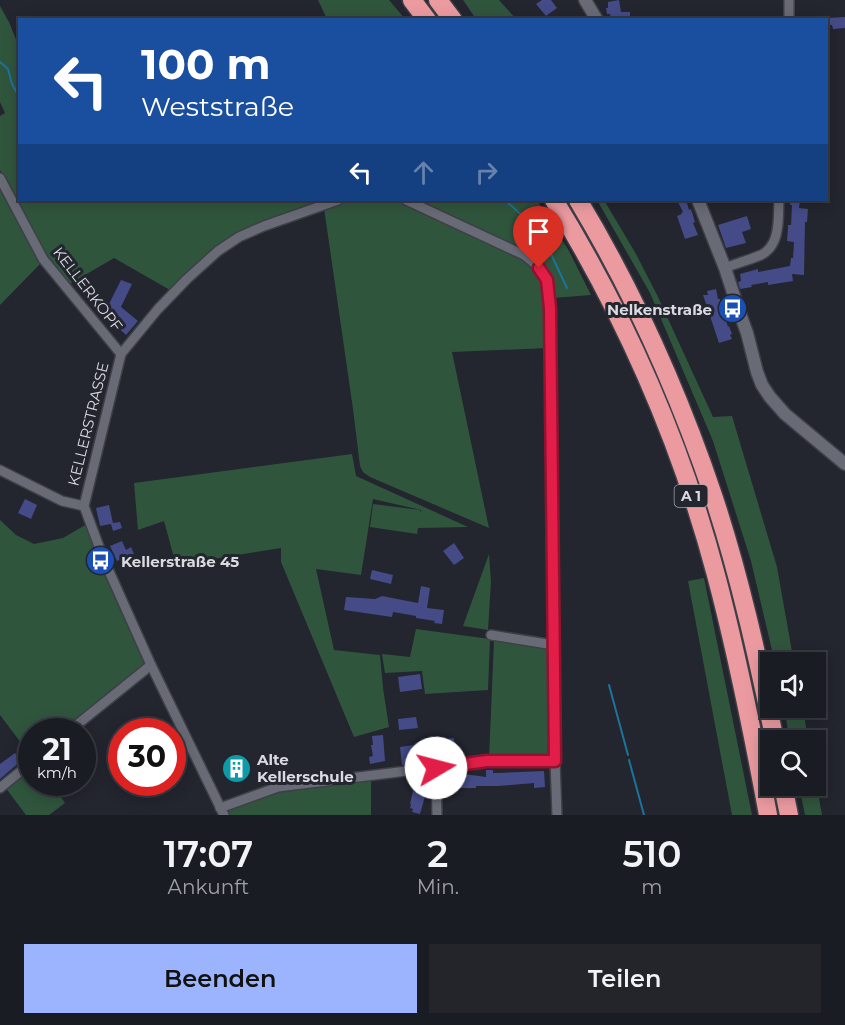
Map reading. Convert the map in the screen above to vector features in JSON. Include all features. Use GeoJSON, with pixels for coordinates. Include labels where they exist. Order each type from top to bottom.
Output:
{"type":"FeatureCollection","features":[{"type":"Feature","properties":{"kind":"highway"},"geometry":{"type":"LineString","coordinates":[[412,0],[426,18]]}},
{"type":"Feature","properties":{"kind":"highway"},"geometry":{"type":"LineString","coordinates":[[438,0],[452,18]]}},
{"type":"Feature","properties":{"kind":"highway","name":"A 1"},"geometry":{"type":"LineString","coordinates":[[555,201],[620,319],[655,396],[685,478],[715,573],[726,617],[768,815]]}},
{"type":"Feature","properties":{"kind":"highway","name":"A 1"},"geometry":{"type":"LineString","coordinates":[[579,201],[640,314],[693,438],[734,563],[773,730]]}},
{"type":"Feature","properties":{"kind":"highway"},"geometry":{"type":"LineString","coordinates":[[785,796],[789,815]]}},
{"type":"Feature","properties":{"kind":"street"},"geometry":{"type":"LineString","coordinates":[[585,0],[596,18]]}},
{"type":"Feature","properties":{"kind":"street"},"geometry":{"type":"LineString","coordinates":[[789,0],[789,18]]}},
{"type":"Feature","properties":{"kind":"street","name":"KELLERKOPF"},"geometry":{"type":"LineString","coordinates":[[0,178],[43,259],[121,354]]}},
{"type":"Feature","properties":{"kind":"street","name":"KELLERSTRASSE"},"geometry":{"type":"LineString","coordinates":[[222,811],[151,665],[104,560],[84,506],[121,354],[158,309],[218,251],[239,237],[335,201]]}},
{"type":"Feature","properties":{"kind":"street"},"geometry":{"type":"LineString","coordinates":[[408,201],[524,255],[539,268],[547,280],[550,308],[557,815]]}},
{"type":"Feature","properties":{"kind":"street"},"geometry":{"type":"LineString","coordinates":[[698,201],[725,268],[762,385],[794,422],[845,464]]}},
{"type":"Feature","properties":{"kind":"street"},"geometry":{"type":"LineString","coordinates":[[725,268],[768,250],[776,236],[779,201]]}},
{"type":"Feature","properties":{"kind":"street"},"geometry":{"type":"LineString","coordinates":[[0,470],[62,501],[84,506]]}},
{"type":"Feature","properties":{"kind":"street"},"geometry":{"type":"LineString","coordinates":[[491,635],[554,645]]}},
{"type":"Feature","properties":{"kind":"street"},"geometry":{"type":"LineString","coordinates":[[86,718],[151,665]]}},
{"type":"Feature","properties":{"kind":"street"},"geometry":{"type":"LineString","coordinates":[[222,811],[278,787],[487,761],[555,761]]}},
{"type":"Feature","properties":{"kind":"street"},"geometry":{"type":"LineString","coordinates":[[436,768],[436,815]]}},
{"type":"Feature","properties":{"kind":"street"},"geometry":{"type":"LineString","coordinates":[[0,788],[18,773]]}},
{"type":"Feature","properties":{"kind":"green space"},"geometry":{"type":"Polygon","coordinates":[[[318,0],[389,0],[404,18],[327,18],[318,0]]]}},
{"type":"Feature","properties":{"kind":"green space"},"geometry":{"type":"Polygon","coordinates":[[[463,0],[499,0],[515,18],[475,18],[463,0]]]}},
{"type":"Feature","properties":{"kind":"green space"},"geometry":{"type":"Polygon","coordinates":[[[0,6],[18,44],[18,201],[326,201],[234,234],[216,247],[170,290],[114,258],[68,285],[47,257],[0,170],[0,116],[5,113],[0,102],[0,6]]]}},
{"type":"Feature","properties":{"kind":"green space"},"geometry":{"type":"Polygon","coordinates":[[[0,184],[42,262],[0,305],[0,184]]]}},
{"type":"Feature","properties":{"kind":"green space"},"geometry":{"type":"Polygon","coordinates":[[[346,201],[405,201],[523,258],[537,270],[546,290],[547,348],[452,352],[489,528],[363,472],[360,466],[324,208],[346,201]]]}},
{"type":"Feature","properties":{"kind":"green space"},"geometry":{"type":"Polygon","coordinates":[[[411,201],[538,201],[569,251],[591,295],[553,298],[525,252],[473,226],[411,201]]]}},
{"type":"Feature","properties":{"kind":"green space"},"geometry":{"type":"Polygon","coordinates":[[[598,201],[605,201],[636,254],[713,417],[732,416],[777,567],[792,652],[772,652],[751,561],[713,441],[650,293],[598,201]]]}},
{"type":"Feature","properties":{"kind":"green space"},"geometry":{"type":"Polygon","coordinates":[[[352,454],[356,476],[468,527],[418,528],[417,534],[370,527],[373,504],[420,510],[420,513],[421,510],[373,499],[361,575],[316,569],[334,650],[380,655],[389,727],[354,737],[281,562],[281,548],[176,565],[164,521],[138,530],[134,483],[352,454]]]}},
{"type":"Feature","properties":{"kind":"green space"},"geometry":{"type":"Polygon","coordinates":[[[0,520],[16,535],[34,544],[63,538],[87,524],[148,665],[83,718],[18,718],[18,739],[0,715],[0,520]]]}},
{"type":"Feature","properties":{"kind":"green space"},"geometry":{"type":"Polygon","coordinates":[[[489,554],[491,582],[488,630],[463,626],[489,554]]]}},
{"type":"Feature","properties":{"kind":"green space"},"geometry":{"type":"Polygon","coordinates":[[[704,578],[752,815],[732,815],[688,581],[704,578]]]}},
{"type":"Feature","properties":{"kind":"green space"},"geometry":{"type":"Polygon","coordinates":[[[416,629],[490,639],[488,690],[425,694],[422,671],[385,673],[382,654],[410,657],[416,629]]]}},
{"type":"Feature","properties":{"kind":"green space"},"geometry":{"type":"Polygon","coordinates":[[[494,640],[552,650],[552,759],[489,759],[494,640]]]}},
{"type":"Feature","properties":{"kind":"green space"},"geometry":{"type":"Polygon","coordinates":[[[786,718],[805,718],[806,730],[788,730],[786,718]]]}},
{"type":"Feature","properties":{"kind":"green space"},"geometry":{"type":"Polygon","coordinates":[[[18,777],[18,796],[60,796],[65,803],[49,815],[26,815],[5,787],[18,777]]]}},
{"type":"Feature","properties":{"kind":"green space"},"geometry":{"type":"Polygon","coordinates":[[[371,777],[371,815],[226,815],[223,809],[279,789],[371,777]]]}},
{"type":"Feature","properties":{"kind":"green space"},"geometry":{"type":"Polygon","coordinates":[[[801,796],[819,796],[822,815],[805,815],[801,796]]]}},
{"type":"Feature","properties":{"kind":"building"},"geometry":{"type":"Polygon","coordinates":[[[542,0],[551,0],[557,8],[546,16],[536,4],[542,0]]]}},
{"type":"Feature","properties":{"kind":"building"},"geometry":{"type":"Polygon","coordinates":[[[619,0],[621,12],[630,12],[630,18],[611,18],[606,8],[608,8],[608,2],[619,0]]]}},
{"type":"Feature","properties":{"kind":"building"},"geometry":{"type":"Polygon","coordinates":[[[845,17],[845,28],[833,29],[832,25],[828,25],[828,18],[826,18],[845,17]]]}},
{"type":"Feature","properties":{"kind":"building"},"geometry":{"type":"Polygon","coordinates":[[[678,201],[686,201],[689,210],[691,209],[698,235],[685,239],[677,216],[683,212],[678,201]]]}},
{"type":"Feature","properties":{"kind":"building"},"geometry":{"type":"Polygon","coordinates":[[[791,201],[800,201],[799,208],[808,209],[807,222],[805,222],[804,275],[792,274],[793,281],[768,285],[768,282],[740,289],[738,282],[741,281],[740,274],[758,269],[758,272],[790,266],[794,242],[787,241],[788,225],[791,225],[792,205],[790,205],[791,201]]]}},
{"type":"Feature","properties":{"kind":"building"},"geometry":{"type":"Polygon","coordinates":[[[747,216],[751,229],[742,232],[746,243],[726,248],[718,225],[747,216]]]}},
{"type":"Feature","properties":{"kind":"building"},"geometry":{"type":"Polygon","coordinates":[[[121,280],[132,284],[121,307],[138,321],[126,335],[114,324],[117,321],[104,314],[121,280]]]}},
{"type":"Feature","properties":{"kind":"building"},"geometry":{"type":"Polygon","coordinates":[[[716,289],[732,334],[730,335],[732,339],[719,343],[703,295],[708,295],[707,291],[716,289]]]}},
{"type":"Feature","properties":{"kind":"building"},"geometry":{"type":"Polygon","coordinates":[[[25,499],[37,505],[31,519],[18,513],[25,499]]]}},
{"type":"Feature","properties":{"kind":"building"},"geometry":{"type":"Polygon","coordinates":[[[109,505],[113,523],[120,522],[122,528],[113,531],[111,524],[100,526],[96,508],[109,505]]]}},
{"type":"Feature","properties":{"kind":"building"},"geometry":{"type":"Polygon","coordinates":[[[122,541],[126,550],[131,547],[134,554],[117,561],[110,546],[122,541]]]}},
{"type":"Feature","properties":{"kind":"building"},"geometry":{"type":"Polygon","coordinates":[[[454,543],[464,558],[454,565],[443,551],[454,543]]]}},
{"type":"Feature","properties":{"kind":"building"},"geometry":{"type":"Polygon","coordinates":[[[372,570],[393,575],[391,584],[370,579],[372,570]]]}},
{"type":"Feature","properties":{"kind":"building"},"geometry":{"type":"Polygon","coordinates":[[[421,586],[430,588],[427,608],[444,610],[442,624],[393,612],[392,617],[344,610],[346,597],[375,599],[382,596],[418,603],[421,586]]]}},
{"type":"Feature","properties":{"kind":"building"},"geometry":{"type":"Polygon","coordinates":[[[420,674],[422,689],[400,692],[398,677],[420,674]]]}},
{"type":"Feature","properties":{"kind":"building"},"geometry":{"type":"Polygon","coordinates":[[[416,717],[418,728],[399,730],[398,719],[416,717]]]}},
{"type":"Feature","properties":{"kind":"building"},"geometry":{"type":"Polygon","coordinates":[[[383,735],[385,761],[370,764],[369,757],[373,756],[372,736],[383,735]]]}},
{"type":"Feature","properties":{"kind":"building"},"geometry":{"type":"Polygon","coordinates":[[[454,738],[455,751],[414,757],[414,763],[402,765],[400,747],[454,738]]]}},
{"type":"Feature","properties":{"kind":"building"},"geometry":{"type":"Polygon","coordinates":[[[15,753],[18,757],[18,764],[0,779],[0,764],[15,753]]]}},
{"type":"Feature","properties":{"kind":"building","name":"Alte Kellerschule"},"geometry":{"type":"Polygon","coordinates":[[[237,756],[239,762],[243,760],[246,768],[243,769],[245,775],[233,781],[224,762],[237,756]]]}},
{"type":"Feature","properties":{"kind":"building"},"geometry":{"type":"Polygon","coordinates":[[[486,770],[493,770],[493,773],[544,771],[545,787],[534,788],[534,783],[476,786],[476,788],[456,788],[456,792],[449,792],[449,796],[444,796],[445,776],[451,776],[451,780],[464,780],[464,774],[486,777],[486,770]]]}},
{"type":"Feature","properties":{"kind":"building"},"geometry":{"type":"Polygon","coordinates":[[[415,782],[428,786],[420,814],[412,812],[413,809],[410,808],[415,782]]]}},
{"type":"Feature","properties":{"kind":"waterway"},"geometry":{"type":"LineString","coordinates":[[0,62],[8,69],[18,94]]}},
{"type":"Feature","properties":{"kind":"waterway"},"geometry":{"type":"LineString","coordinates":[[506,201],[541,233],[567,288]]}},
{"type":"Feature","properties":{"kind":"waterway"},"geometry":{"type":"LineString","coordinates":[[609,685],[628,755]]}},
{"type":"Feature","properties":{"kind":"waterway"},"geometry":{"type":"LineString","coordinates":[[629,760],[644,815]]}},
{"type":"Feature","properties":{"kind":"place","name":"Nelkenstraße"},"geometry":{"type":"Point","coordinates":[733,309]}},
{"type":"Feature","properties":{"kind":"place","name":"Kellerstraße 45"},"geometry":{"type":"Point","coordinates":[100,561]}},
{"type":"Feature","properties":{"kind":"place","name":"Alte Kellerschule"},"geometry":{"type":"Point","coordinates":[236,768]}},
{"type":"Feature","properties":{"kind":"route"},"geometry":{"type":"LineString","coordinates":[[436,768],[487,761],[555,761],[550,308],[547,280],[539,268]]}}]}
